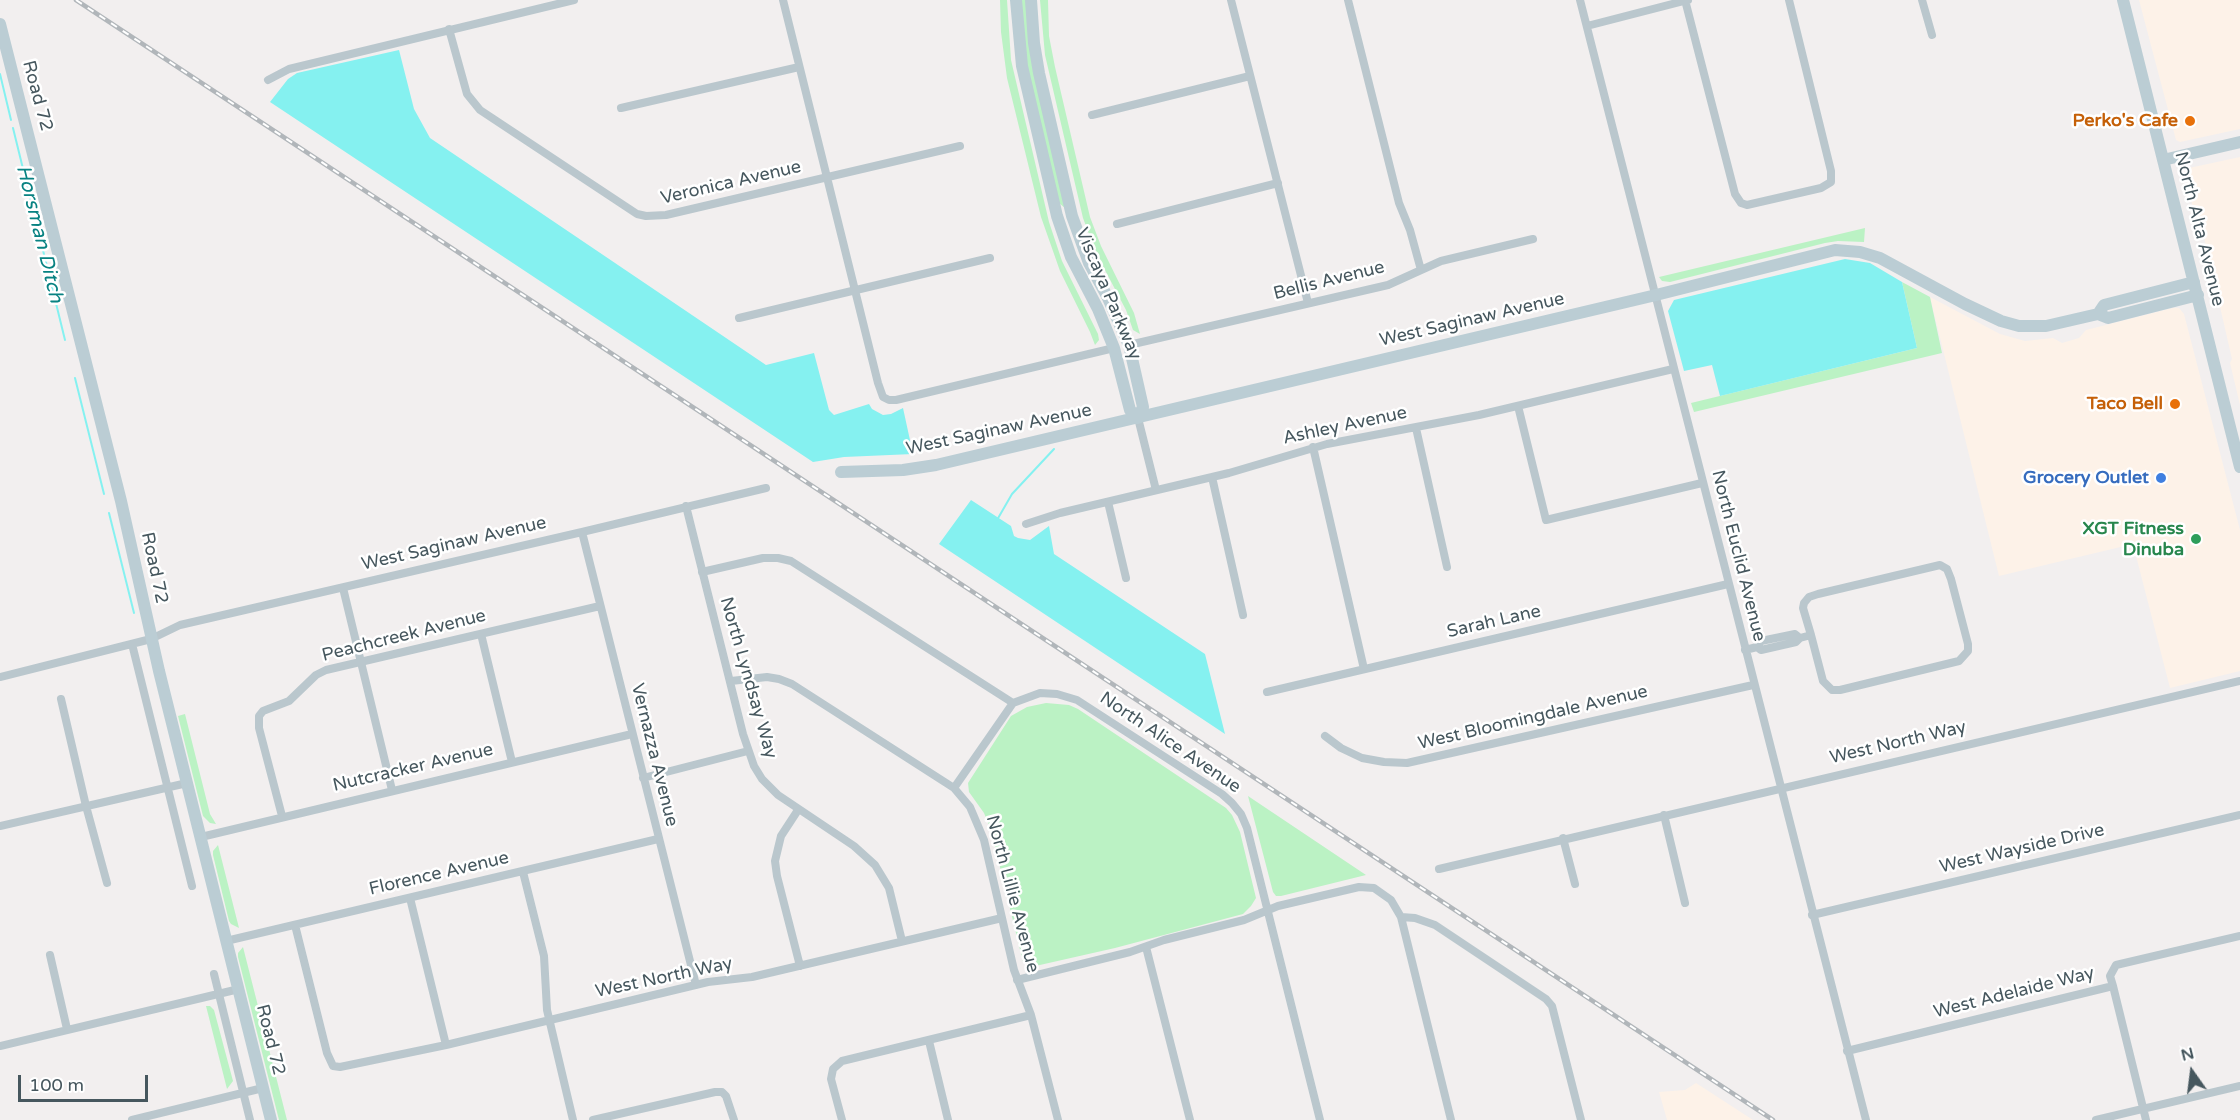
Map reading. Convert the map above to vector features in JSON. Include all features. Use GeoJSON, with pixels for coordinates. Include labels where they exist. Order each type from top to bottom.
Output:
{"type":"FeatureCollection","features":[{"type":"Feature","properties":{"kind":"street"},"geometry":{"type":"LineString","coordinates":[[268,80],[289,69],[574,0]]}},
{"type":"Feature","properties":{"kind":"street"},"geometry":{"type":"LineString","coordinates":[[783,0],[883,397],[896,400],[1114,348]]}},
{"type":"Feature","properties":{"kind":"street","name":"Viscaya Parkway"},"geometry":{"type":"LineString","coordinates":[[1016,0],[1022,66],[1057,216],[1071,257],[1098,309],[1114,348],[1131,410],[1138,418],[1143,407],[1129,345],[1117,316],[1089,263],[1072,216],[1039,73],[1031,0]]}},
{"type":"Feature","properties":{"kind":"street"},"geometry":{"type":"LineString","coordinates":[[1231,0],[1308,303]]}},
{"type":"Feature","properties":{"kind":"street"},"geometry":{"type":"LineString","coordinates":[[1348,0],[1399,203],[1410,230],[1421,270]]}},
{"type":"Feature","properties":{"kind":"street","name":"North Euclid Avenue"},"geometry":{"type":"LineString","coordinates":[[1580,0],[1744,650],[1866,1120]]}},
{"type":"Feature","properties":{"kind":"street"},"geometry":{"type":"LineString","coordinates":[[1587,26],[1687,0],[1735,194],[1741,203],[1747,205],[1821,188],[1831,182],[1831,171],[1789,0]]}},
{"type":"Feature","properties":{"kind":"street"},"geometry":{"type":"LineString","coordinates":[[1922,0],[1932,35]]}},
{"type":"Feature","properties":{"kind":"street","name":"North Alta Avenue"},"geometry":{"type":"LineString","coordinates":[[2123,0],[2240,467]]}},
{"type":"Feature","properties":{"kind":"street","name":"Road 72"},"geometry":{"type":"LineString","coordinates":[[0,24],[121,501],[151,639],[271,1120]]}},
{"type":"Feature","properties":{"kind":"street","name":"Veronica Avenue"},"geometry":{"type":"LineString","coordinates":[[449,29],[467,94],[480,110],[637,214],[656,217],[666,215],[960,146]]}},
{"type":"Feature","properties":{"kind":"street"},"geometry":{"type":"LineString","coordinates":[[621,108],[799,67]]}},
{"type":"Feature","properties":{"kind":"street"},"geometry":{"type":"LineString","coordinates":[[1092,115],[1250,76]]}},
{"type":"Feature","properties":{"kind":"street"},"geometry":{"type":"LineString","coordinates":[[2163,160],[2240,142]]}},
{"type":"Feature","properties":{"kind":"street"},"geometry":{"type":"LineString","coordinates":[[1117,224],[1278,183]]}},
{"type":"Feature","properties":{"kind":"street"},"geometry":{"type":"LineString","coordinates":[[1057,216],[1066,218],[1080,256],[1089,263]]}},
{"type":"Feature","properties":{"kind":"street","name":"Bellis Avenue"},"geometry":{"type":"LineString","coordinates":[[1129,345],[1388,285],[1453,258],[1533,239]]}},
{"type":"Feature","properties":{"kind":"street","name":"West Saginaw Avenue"},"geometry":{"type":"LineString","coordinates":[[841,472],[920,468],[1656,295],[1835,250],[1850,250],[1880,258],[1965,304],[2010,325],[2046,326],[2098,314],[2108,318],[2198,295]]}},
{"type":"Feature","properties":{"kind":"street"},"geometry":{"type":"LineString","coordinates":[[739,318],[990,258]]}},
{"type":"Feature","properties":{"kind":"street","name":"West Saginaw Avenue"},"geometry":{"type":"LineString","coordinates":[[2098,314],[2104,305],[2194,282]]}},
{"type":"Feature","properties":{"kind":"street","name":"Ashley Avenue"},"geometry":{"type":"LineString","coordinates":[[1026,524],[1044,517],[1212,477],[1350,438],[1416,428],[1673,369]]}},
{"type":"Feature","properties":{"kind":"street"},"geometry":{"type":"LineString","coordinates":[[1518,406],[1546,520],[1702,483]]}},
{"type":"Feature","properties":{"kind":"street"},"geometry":{"type":"LineString","coordinates":[[1138,418],[1156,490]]}},
{"type":"Feature","properties":{"kind":"street"},"geometry":{"type":"LineString","coordinates":[[1416,428],[1447,567]]}},
{"type":"Feature","properties":{"kind":"street"},"geometry":{"type":"LineString","coordinates":[[1313,447],[1364,669]]}},
{"type":"Feature","properties":{"kind":"street"},"geometry":{"type":"LineString","coordinates":[[1212,477],[1243,615]]}},
{"type":"Feature","properties":{"kind":"street","name":"West Saginaw Avenue"},"geometry":{"type":"LineString","coordinates":[[0,677],[151,639],[180,625],[766,488]]}},
{"type":"Feature","properties":{"kind":"street"},"geometry":{"type":"LineString","coordinates":[[1108,502],[1126,578]]}},
{"type":"Feature","properties":{"kind":"street","name":"North Lyndsay Way"},"geometry":{"type":"LineString","coordinates":[[686,506],[748,751],[762,779],[778,795],[854,846],[875,865],[889,888],[902,941]]}},
{"type":"Feature","properties":{"kind":"street","name":"Vernazza Avenue"},"geometry":{"type":"LineString","coordinates":[[582,532],[696,985]]}},
{"type":"Feature","properties":{"kind":"street"},"geometry":{"type":"LineString","coordinates":[[702,572],[763,558],[791,561],[1013,703],[954,788]]}},
{"type":"Feature","properties":{"kind":"street"},"geometry":{"type":"LineString","coordinates":[[1940,565],[1947,569],[1951,579],[1968,651],[1959,661],[1832,690],[1823,681],[1810,635],[1803,608],[1809,597],[1940,565]]}},
{"type":"Feature","properties":{"kind":"street","name":"Sarah Lane"},"geometry":{"type":"LineString","coordinates":[[1267,692],[1728,584]]}},
{"type":"Feature","properties":{"kind":"street"},"geometry":{"type":"LineString","coordinates":[[343,588],[392,790]]}},
{"type":"Feature","properties":{"kind":"street","name":"Peachcreek Avenue"},"geometry":{"type":"LineString","coordinates":[[282,816],[259,728],[259,716],[263,711],[289,701],[316,675],[326,670],[600,606]]}},
{"type":"Feature","properties":{"kind":"street"},"geometry":{"type":"LineString","coordinates":[[481,634],[512,762]]}},
{"type":"Feature","properties":{"kind":"street"},"geometry":{"type":"LineString","coordinates":[[1744,650],[1756,647],[1761,650],[1796,642],[1810,635]]}},
{"type":"Feature","properties":{"kind":"street"},"geometry":{"type":"LineString","coordinates":[[132,644],[192,886]]}},
{"type":"Feature","properties":{"kind":"street","name":"North Lillie Avenue"},"geometry":{"type":"LineString","coordinates":[[731,681],[767,677],[792,684],[954,788],[970,807],[979,827],[1017,980],[1031,1015],[1058,1120]]}},
{"type":"Feature","properties":{"kind":"street","name":"West North Way"},"geometry":{"type":"LineString","coordinates":[[1439,869],[1563,838],[2240,681]]}},
{"type":"Feature","properties":{"kind":"street","name":"West Bloomingdale Avenue"},"geometry":{"type":"LineString","coordinates":[[1325,736],[1341,748],[1362,758],[1407,763],[1754,685]]}},
{"type":"Feature","properties":{"kind":"street","name":"North Alice Avenue"},"geometry":{"type":"LineString","coordinates":[[1013,703],[1040,693],[1057,694],[1077,700],[1222,794],[1241,814],[1247,828],[1320,1120]]}},
{"type":"Feature","properties":{"kind":"street"},"geometry":{"type":"LineString","coordinates":[[62,699],[86,806],[107,883]]}},
{"type":"Feature","properties":{"kind":"street","name":"Nutcracker Avenue"},"geometry":{"type":"LineString","coordinates":[[201,837],[632,734]]}},
{"type":"Feature","properties":{"kind":"street"},"geometry":{"type":"LineString","coordinates":[[643,778],[748,751]]}},
{"type":"Feature","properties":{"kind":"street"},"geometry":{"type":"LineString","coordinates":[[0,826],[187,783]]}},
{"type":"Feature","properties":{"kind":"street"},"geometry":{"type":"LineString","coordinates":[[798,810],[782,836],[775,861],[800,966]]}},
{"type":"Feature","properties":{"kind":"street"},"geometry":{"type":"LineString","coordinates":[[1664,815],[1685,903]]}},
{"type":"Feature","properties":{"kind":"street","name":"West Wayside Drive"},"geometry":{"type":"LineString","coordinates":[[1812,915],[2240,815]]}},
{"type":"Feature","properties":{"kind":"street"},"geometry":{"type":"LineString","coordinates":[[1563,838],[1575,884]]}},
{"type":"Feature","properties":{"kind":"street","name":"Florence Avenue"},"geometry":{"type":"LineString","coordinates":[[226,940],[658,839]]}},
{"type":"Feature","properties":{"kind":"street"},"geometry":{"type":"LineString","coordinates":[[523,872],[544,956],[546,999],[573,1120]]}},
{"type":"Feature","properties":{"kind":"street"},"geometry":{"type":"LineString","coordinates":[[1017,980],[1244,920],[1268,910],[1366,886],[1374,888],[1391,900],[1401,917],[1450,1120]]}},
{"type":"Feature","properties":{"kind":"street"},"geometry":{"type":"LineString","coordinates":[[410,898],[446,1045]]}},
{"type":"Feature","properties":{"kind":"street"},"geometry":{"type":"LineString","coordinates":[[1401,917],[1415,918],[1435,925],[1546,999],[1552,1006],[1581,1120]]}},
{"type":"Feature","properties":{"kind":"street","name":"West North Way"},"geometry":{"type":"LineString","coordinates":[[295,925],[327,1053],[333,1066],[348,1067],[696,985],[752,977],[1002,918]]}},
{"type":"Feature","properties":{"kind":"street","name":"West Adelaide Way"},"geometry":{"type":"LineString","coordinates":[[1847,1051],[2113,986],[2110,976],[2116,965],[2240,936]]}},
{"type":"Feature","properties":{"kind":"street"},"geometry":{"type":"LineString","coordinates":[[1146,947],[1190,1120]]}},
{"type":"Feature","properties":{"kind":"street"},"geometry":{"type":"LineString","coordinates":[[50,955],[67,1029]]}},
{"type":"Feature","properties":{"kind":"street"},"geometry":{"type":"LineString","coordinates":[[214,974],[250,1120]]}},
{"type":"Feature","properties":{"kind":"street"},"geometry":{"type":"LineString","coordinates":[[2113,986],[2146,1120]]}},
{"type":"Feature","properties":{"kind":"street"},"geometry":{"type":"LineString","coordinates":[[0,1046],[239,989]]}},
{"type":"Feature","properties":{"kind":"street"},"geometry":{"type":"LineString","coordinates":[[842,1120],[831,1079],[833,1069],[842,1061],[1031,1015]]}},
{"type":"Feature","properties":{"kind":"street"},"geometry":{"type":"LineString","coordinates":[[929,1041],[948,1120]]}},
{"type":"Feature","properties":{"kind":"street"},"geometry":{"type":"LineString","coordinates":[[2096,1120],[2240,1086]]}},
{"type":"Feature","properties":{"kind":"street"},"geometry":{"type":"LineString","coordinates":[[132,1120],[263,1088]]}},
{"type":"Feature","properties":{"kind":"street"},"geometry":{"type":"LineString","coordinates":[[593,1120],[626,1117],[722,1092],[729,1102],[734,1120]]}},
{"type":"Feature","properties":{"kind":"shaded area"},"geometry":{"type":"Polygon","coordinates":[[[2139,0],[2240,0],[2240,129],[2180,142],[2176,140],[2139,0]]]}},
{"type":"Feature","properties":{"kind":"shaded area"},"geometry":{"type":"Polygon","coordinates":[[[2240,157],[2240,405],[2230,363],[2232,359],[2203,233],[2198,229],[2184,171],[2240,157]]]}},
{"type":"Feature","properties":{"kind":"shaded area"},"geometry":{"type":"Polygon","coordinates":[[[1930,297],[2000,334],[2025,341],[2053,338],[2062,343],[2079,338],[2086,330],[2173,308],[2179,308],[2184,314],[2240,530],[2240,671],[2170,688],[2133,544],[1999,576],[1930,297]]]}},
{"type":"Feature","properties":{"kind":"shaded area"},"geometry":{"type":"Polygon","coordinates":[[[1696,1083],[1753,1120],[1667,1120],[1659,1092],[1685,1090],[1696,1083]]]}},
{"type":"Feature","properties":{"kind":"green space"},"geometry":{"type":"Polygon","coordinates":[[[1000,0],[1007,0],[1011,60],[1049,222],[1062,261],[1098,334],[1099,340],[1095,345],[1060,271],[1041,217],[1007,78],[1001,32],[1000,0]]]}},
{"type":"Feature","properties":{"kind":"green space"},"geometry":{"type":"Polygon","coordinates":[[[1020,0],[1027,0],[1065,208],[1059,203],[1027,75],[1020,0]]]}},
{"type":"Feature","properties":{"kind":"green space"},"geometry":{"type":"Polygon","coordinates":[[[1040,0],[1048,0],[1049,36],[1055,67],[1090,217],[1101,246],[1134,313],[1140,334],[1133,330],[1126,310],[1096,253],[1083,218],[1045,55],[1040,0]]]}},
{"type":"Feature","properties":{"kind":"green space"},"geometry":{"type":"Polygon","coordinates":[[[1865,228],[1864,242],[1825,243],[1670,282],[1662,281],[1659,277],[1865,228]]]}},
{"type":"Feature","properties":{"kind":"green space"},"geometry":{"type":"Polygon","coordinates":[[[1902,282],[1930,297],[1942,353],[1694,412],[1691,403],[1917,348],[1902,282]]]}},
{"type":"Feature","properties":{"kind":"green space"},"geometry":{"type":"Polygon","coordinates":[[[1046,703],[1069,705],[1078,709],[1226,808],[1240,832],[1256,898],[1243,914],[1115,948],[1031,967],[1023,962],[991,830],[984,813],[969,792],[968,783],[1011,716],[1027,707],[1046,703]]]}},
{"type":"Feature","properties":{"kind":"green space"},"geometry":{"type":"Polygon","coordinates":[[[185,714],[210,814],[216,824],[210,823],[203,816],[178,716],[185,714]]]}},
{"type":"Feature","properties":{"kind":"green space"},"geometry":{"type":"Polygon","coordinates":[[[1248,796],[1366,875],[1276,896],[1273,892],[1248,796]]]}},
{"type":"Feature","properties":{"kind":"green space"},"geometry":{"type":"Polygon","coordinates":[[[218,845],[239,928],[229,921],[213,855],[218,845]]]}},
{"type":"Feature","properties":{"kind":"green space"},"geometry":{"type":"Polygon","coordinates":[[[243,947],[287,1120],[279,1120],[238,957],[243,947]]]}},
{"type":"Feature","properties":{"kind":"green space"},"geometry":{"type":"Polygon","coordinates":[[[206,1006],[214,1010],[233,1081],[227,1089],[206,1006]]]}},
{"type":"Feature","properties":{"kind":"water"},"geometry":{"type":"Polygon","coordinates":[[[399,50],[414,109],[430,138],[766,365],[814,353],[829,410],[834,415],[869,404],[872,409],[883,415],[903,408],[913,454],[844,457],[813,462],[270,102],[288,79],[297,73],[399,50]]]}},
{"type":"Feature","properties":{"kind":"water"},"geometry":{"type":"Polygon","coordinates":[[[1845,259],[1870,263],[1902,282],[1917,348],[1720,396],[1712,365],[1684,371],[1668,311],[1674,300],[1845,259]]]}},
{"type":"Feature","properties":{"kind":"water"},"geometry":{"type":"Polygon","coordinates":[[[971,500],[1011,526],[1014,536],[1018,538],[1030,540],[1049,526],[1054,554],[1205,654],[1225,734],[939,544],[971,500]]]}},
{"type":"Feature","properties":{"kind":"waterway","name":"Horsman Ditch"},"geometry":{"type":"LineString","coordinates":[[0,74],[11,120]]}},
{"type":"Feature","properties":{"kind":"waterway","name":"Horsman Ditch"},"geometry":{"type":"LineString","coordinates":[[13,128],[65,340]]}},
{"type":"Feature","properties":{"kind":"waterway","name":"Horsman Ditch"},"geometry":{"type":"LineString","coordinates":[[75,378],[104,494]]}},
{"type":"Feature","properties":{"kind":"waterway"},"geometry":{"type":"LineString","coordinates":[[997,520],[1012,494],[1054,449]]}},
{"type":"Feature","properties":{"kind":"waterway","name":"Horsman Ditch"},"geometry":{"type":"LineString","coordinates":[[109,513],[134,613]]}},
{"type":"Feature","properties":{"kind":"railway"},"geometry":{"type":"LineString","coordinates":[[76,0],[1773,1120]]}},
{"type":"Feature","properties":{"kind":"place","name":"Perko's Cafe"},"geometry":{"type":"Point","coordinates":[2190,121]}},
{"type":"Feature","properties":{"kind":"place","name":"Taco Bell"},"geometry":{"type":"Point","coordinates":[2175,404]}},
{"type":"Feature","properties":{"kind":"place","name":"Grocery Outlet"},"geometry":{"type":"Point","coordinates":[2161,478]}},
{"type":"Feature","properties":{"kind":"place","name":"XGT Fitness Dinuba"},"geometry":{"type":"Point","coordinates":[2196,539]}}]}
